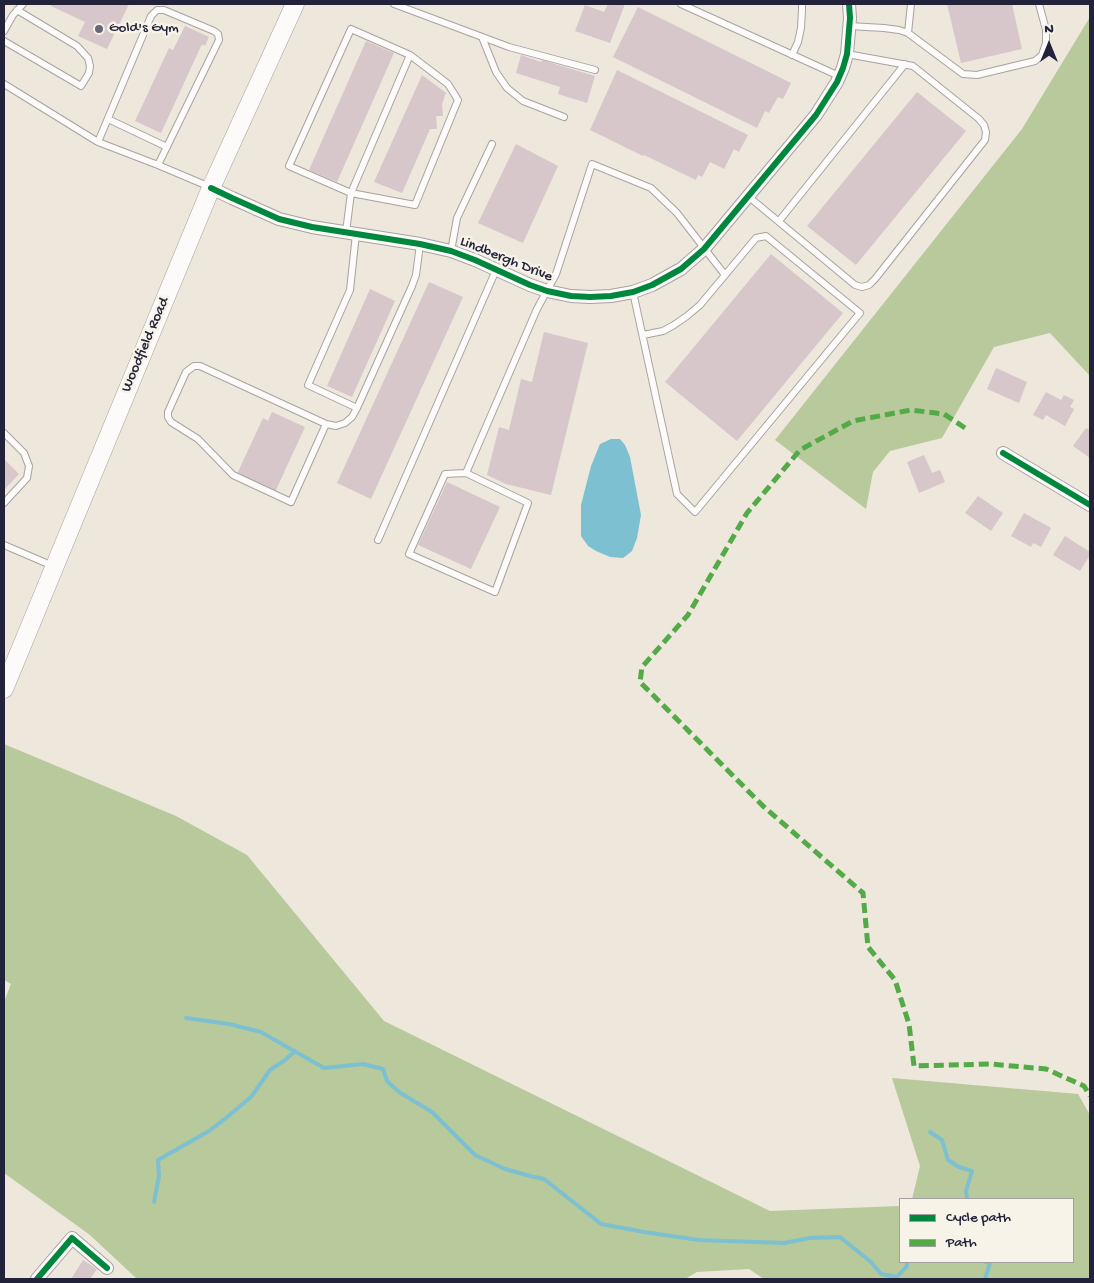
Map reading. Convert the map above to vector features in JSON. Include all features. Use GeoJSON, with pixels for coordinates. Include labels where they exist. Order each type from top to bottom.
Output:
{"type":"FeatureCollection","features":[{"type":"Feature","properties":{"kind":"main road","name":"Woodfield Road"},"geometry":{"type":"LineString","coordinates":[[4,689],[211,188],[295,4]]}},
{"type":"Feature","properties":{"kind":"street","name":"Lindbergh Drive"},"geometry":{"type":"LineString","coordinates":[[211,188],[279,219],[312,227],[420,244],[451,251],[547,291],[571,296],[590,297],[633,292],[652,285],[681,269],[704,249],[816,115],[843,68],[847,54],[850,26],[849,4]]}},
{"type":"Feature","properties":{"kind":"street"},"geometry":{"type":"LineString","coordinates":[[1003,453],[1090,505]]}},
{"type":"Feature","properties":{"kind":"street"},"geometry":{"type":"LineString","coordinates":[[37,1279],[72,1238],[107,1268]]}},
{"type":"Feature","properties":{"kind":"lane"},"geometry":{"type":"LineString","coordinates":[[4,32],[17,10],[23,4]]}},
{"type":"Feature","properties":{"kind":"lane"},"geometry":{"type":"LineString","coordinates":[[394,4],[509,47],[595,70]]}},
{"type":"Feature","properties":{"kind":"lane"},"geometry":{"type":"LineString","coordinates":[[681,4],[839,76]]}},
{"type":"Feature","properties":{"kind":"lane"},"geometry":{"type":"LineString","coordinates":[[792,55],[798,42],[801,28],[802,4]]}},
{"type":"Feature","properties":{"kind":"lane"},"geometry":{"type":"LineString","coordinates":[[908,33],[911,4]]}},
{"type":"Feature","properties":{"kind":"lane"},"geometry":{"type":"LineString","coordinates":[[850,26],[884,28],[908,33],[963,74],[977,75],[1035,61],[1042,55],[1046,43],[1046,30],[1039,4]]}},
{"type":"Feature","properties":{"kind":"lane"},"geometry":{"type":"LineString","coordinates":[[4,41],[81,86],[89,73],[88,58],[77,46],[17,10]]}},
{"type":"Feature","properties":{"kind":"lane"},"geometry":{"type":"LineString","coordinates":[[98,142],[150,16],[157,10],[164,10],[214,31],[218,34],[219,40],[158,165]]}},
{"type":"Feature","properties":{"kind":"lane"},"geometry":{"type":"LineString","coordinates":[[351,29],[410,55],[448,84],[458,100],[415,205],[351,193],[289,166],[351,29]]}},
{"type":"Feature","properties":{"kind":"lane"},"geometry":{"type":"LineString","coordinates":[[482,36],[496,72],[507,88],[524,102],[564,116]]}},
{"type":"Feature","properties":{"kind":"lane"},"geometry":{"type":"LineString","coordinates":[[749,197],[855,285],[862,287],[869,285],[875,279],[985,140],[986,132],[984,125],[979,119],[913,66],[847,54]]}},
{"type":"Feature","properties":{"kind":"lane"},"geometry":{"type":"LineString","coordinates":[[357,408],[308,385],[350,290],[351,193],[410,55]]}},
{"type":"Feature","properties":{"kind":"lane"},"geometry":{"type":"LineString","coordinates":[[779,221],[905,64]]}},
{"type":"Feature","properties":{"kind":"lane"},"geometry":{"type":"LineString","coordinates":[[4,84],[98,142],[211,188]]}},
{"type":"Feature","properties":{"kind":"lane"},"geometry":{"type":"LineString","coordinates":[[108,119],[167,147]]}},
{"type":"Feature","properties":{"kind":"lane"},"geometry":{"type":"LineString","coordinates":[[451,251],[457,218],[492,144]]}},
{"type":"Feature","properties":{"kind":"lane"},"geometry":{"type":"LineString","coordinates":[[466,473],[537,310],[556,274],[592,164],[651,188],[677,213],[725,275]]}},
{"type":"Feature","properties":{"kind":"lane"},"geometry":{"type":"LineString","coordinates":[[633,292],[677,494],[695,512],[860,313],[766,236],[756,238],[700,305],[687,316],[663,331],[643,335]]}},
{"type":"Feature","properties":{"kind":"lane"},"geometry":{"type":"LineString","coordinates":[[326,424],[291,502],[233,475],[198,439],[171,422],[168,412],[186,372],[194,366],[200,366],[326,424],[336,426],[346,422],[352,417],[357,408],[412,286],[416,275],[420,244]]}},
{"type":"Feature","properties":{"kind":"lane"},"geometry":{"type":"LineString","coordinates":[[378,540],[496,270]]}},
{"type":"Feature","properties":{"kind":"lane"},"geometry":{"type":"LineString","coordinates":[[4,433],[24,453],[29,466],[27,478],[4,503]]}},
{"type":"Feature","properties":{"kind":"lane"},"geometry":{"type":"LineString","coordinates":[[466,473],[528,503],[495,592],[409,554],[445,474],[466,473]]}},
{"type":"Feature","properties":{"kind":"lane"},"geometry":{"type":"LineString","coordinates":[[4,545],[54,567]]}},
{"type":"Feature","properties":{"kind":"green space"},"geometry":{"type":"Polygon","coordinates":[[[1090,17],[1090,376],[1050,333],[994,347],[942,438],[890,451],[873,472],[866,509],[775,440],[1022,129],[1090,17]]]}},
{"type":"Feature","properties":{"kind":"green space"},"geometry":{"type":"Polygon","coordinates":[[[4,744],[176,816],[247,855],[384,1021],[770,1211],[899,1206],[899,1263],[1074,1263],[1074,1198],[912,1198],[920,1166],[892,1078],[1078,1094],[1090,1115],[1090,1279],[764,1279],[749,1269],[697,1272],[685,1279],[137,1279],[90,1235],[4,1173],[4,1002],[11,984],[4,980],[4,744]]]}},
{"type":"Feature","properties":{"kind":"water"},"geometry":{"type":"Polygon","coordinates":[[[611,439],[620,439],[630,457],[641,515],[637,538],[632,551],[623,558],[610,557],[596,551],[588,546],[581,536],[581,505],[591,466],[600,444],[611,439]]]}},
{"type":"Feature","properties":{"kind":"building","name":"Gold's Gym"},"geometry":{"type":"Polygon","coordinates":[[[52,4],[129,4],[107,49],[78,36],[85,22],[51,6],[52,4]]]}},
{"type":"Feature","properties":{"kind":"building"},"geometry":{"type":"Polygon","coordinates":[[[608,4],[625,4],[610,43],[575,31],[585,5],[604,12],[608,4]]]}},
{"type":"Feature","properties":{"kind":"building"},"geometry":{"type":"Polygon","coordinates":[[[947,4],[1012,4],[1022,49],[961,63],[947,4]]]}},
{"type":"Feature","properties":{"kind":"building"},"geometry":{"type":"Polygon","coordinates":[[[638,7],[791,83],[783,99],[778,97],[769,113],[765,111],[757,128],[613,57],[638,7]]]}},
{"type":"Feature","properties":{"kind":"building"},"geometry":{"type":"Polygon","coordinates":[[[185,26],[209,37],[205,46],[202,44],[161,133],[135,121],[169,48],[173,50],[185,26]]]}},
{"type":"Feature","properties":{"kind":"building"},"geometry":{"type":"Polygon","coordinates":[[[366,41],[394,53],[337,182],[309,170],[366,41]]]}},
{"type":"Feature","properties":{"kind":"building"},"geometry":{"type":"Polygon","coordinates":[[[521,55],[595,76],[587,103],[558,94],[560,87],[516,73],[521,55]]]}},
{"type":"Feature","properties":{"kind":"building"},"geometry":{"type":"Polygon","coordinates":[[[617,70],[748,135],[739,152],[734,149],[724,169],[710,162],[702,177],[698,175],[696,180],[590,130],[617,70]]]}},
{"type":"Feature","properties":{"kind":"building"},"geometry":{"type":"Polygon","coordinates":[[[422,75],[446,93],[442,104],[443,116],[436,116],[437,129],[430,129],[402,193],[374,182],[422,75]]]}},
{"type":"Feature","properties":{"kind":"building"},"geometry":{"type":"Polygon","coordinates":[[[917,92],[966,131],[856,265],[807,226],[917,92]]]}},
{"type":"Feature","properties":{"kind":"building"},"geometry":{"type":"Polygon","coordinates":[[[516,144],[558,166],[523,243],[478,223],[516,144]]]}},
{"type":"Feature","properties":{"kind":"building"},"geometry":{"type":"Polygon","coordinates":[[[771,254],[843,313],[737,441],[665,382],[771,254]]]}},
{"type":"Feature","properties":{"kind":"building"},"geometry":{"type":"Polygon","coordinates":[[[429,282],[463,297],[371,499],[337,483],[429,282]]]}},
{"type":"Feature","properties":{"kind":"building"},"geometry":{"type":"Polygon","coordinates":[[[370,289],[395,301],[352,397],[327,386],[370,289]]]}},
{"type":"Feature","properties":{"kind":"building"},"geometry":{"type":"Polygon","coordinates":[[[544,332],[588,343],[551,495],[506,484],[487,475],[499,427],[509,430],[521,379],[532,382],[544,332]]]}},
{"type":"Feature","properties":{"kind":"building"},"geometry":{"type":"Polygon","coordinates":[[[996,368],[1027,382],[1019,403],[987,389],[996,368]]]}},
{"type":"Feature","properties":{"kind":"building"},"geometry":{"type":"Polygon","coordinates":[[[1046,392],[1061,400],[1064,395],[1074,400],[1070,407],[1074,409],[1065,426],[1046,415],[1043,420],[1033,415],[1046,392]]]}},
{"type":"Feature","properties":{"kind":"building"},"geometry":{"type":"Polygon","coordinates":[[[272,412],[305,427],[275,492],[237,474],[263,418],[268,421],[272,412]]]}},
{"type":"Feature","properties":{"kind":"building"},"geometry":{"type":"Polygon","coordinates":[[[1086,428],[1090,430],[1090,458],[1073,446],[1086,428]]]}},
{"type":"Feature","properties":{"kind":"building"},"geometry":{"type":"Polygon","coordinates":[[[924,455],[932,473],[940,470],[945,482],[919,493],[907,462],[924,455]]]}},
{"type":"Feature","properties":{"kind":"building"},"geometry":{"type":"Polygon","coordinates":[[[4,459],[19,474],[4,490],[4,459]]]}},
{"type":"Feature","properties":{"kind":"building"},"geometry":{"type":"Polygon","coordinates":[[[447,482],[500,507],[471,569],[418,545],[447,482]]]}},
{"type":"Feature","properties":{"kind":"building"},"geometry":{"type":"Polygon","coordinates":[[[978,496],[1003,513],[991,531],[965,513],[978,496]]]}},
{"type":"Feature","properties":{"kind":"building"},"geometry":{"type":"Polygon","coordinates":[[[1024,513],[1051,528],[1041,547],[1033,543],[1031,547],[1011,536],[1024,513]]]}},
{"type":"Feature","properties":{"kind":"building"},"geometry":{"type":"Polygon","coordinates":[[[1065,536],[1090,552],[1080,571],[1053,555],[1065,536]]]}},
{"type":"Feature","properties":{"kind":"building"},"geometry":{"type":"Polygon","coordinates":[[[83,1260],[97,1269],[90,1279],[71,1279],[83,1260]]]}},
{"type":"Feature","properties":{"kind":"waterway"},"geometry":{"type":"LineString","coordinates":[[186,1018],[229,1024],[261,1032],[324,1068],[363,1064],[383,1069],[387,1081],[399,1092],[432,1112],[475,1155],[505,1169],[544,1179],[601,1224],[699,1240],[784,1243],[810,1238],[840,1237],[871,1262],[881,1274],[897,1277],[907,1266],[907,1263]]}},
{"type":"Feature","properties":{"kind":"waterway"},"geometry":{"type":"LineString","coordinates":[[154,1202],[159,1176],[158,1160],[209,1131],[226,1118],[251,1097],[270,1070],[295,1051]]}},
{"type":"Feature","properties":{"kind":"waterway"},"geometry":{"type":"LineString","coordinates":[[930,1132],[942,1140],[948,1160],[959,1167],[972,1171],[966,1191],[967,1198]]}},
{"type":"Feature","properties":{"kind":"waterway"},"geometry":{"type":"LineString","coordinates":[[985,1279],[990,1263]]}},
{"type":"Feature","properties":{"kind":"marked path"},"geometry":{"type":"LineString","coordinates":[[965,428],[944,414],[911,410],[853,421],[800,450],[747,513],[688,615],[642,667],[640,682],[763,806],[863,893],[868,947],[895,980],[909,1024],[914,1066],[990,1064],[1046,1069],[1084,1086],[1090,1096]]}},
{"type":"Feature","properties":{"kind":"cycle path"},"geometry":{"type":"LineString","coordinates":[[211,188],[279,219],[312,227],[420,244],[451,251],[547,291],[571,296],[590,297],[633,292],[652,285],[681,269],[704,249],[816,115],[837,82],[843,68],[847,54],[850,18],[849,4]]}},
{"type":"Feature","properties":{"kind":"cycle path"},"geometry":{"type":"LineString","coordinates":[[1003,453],[1090,505]]}},
{"type":"Feature","properties":{"kind":"cycle path"},"geometry":{"type":"LineString","coordinates":[[37,1279],[72,1238],[107,1268]]}},
{"type":"Feature","properties":{"kind":"place","name":"Gold's Gym"},"geometry":{"type":"Point","coordinates":[99,29]}}]}
